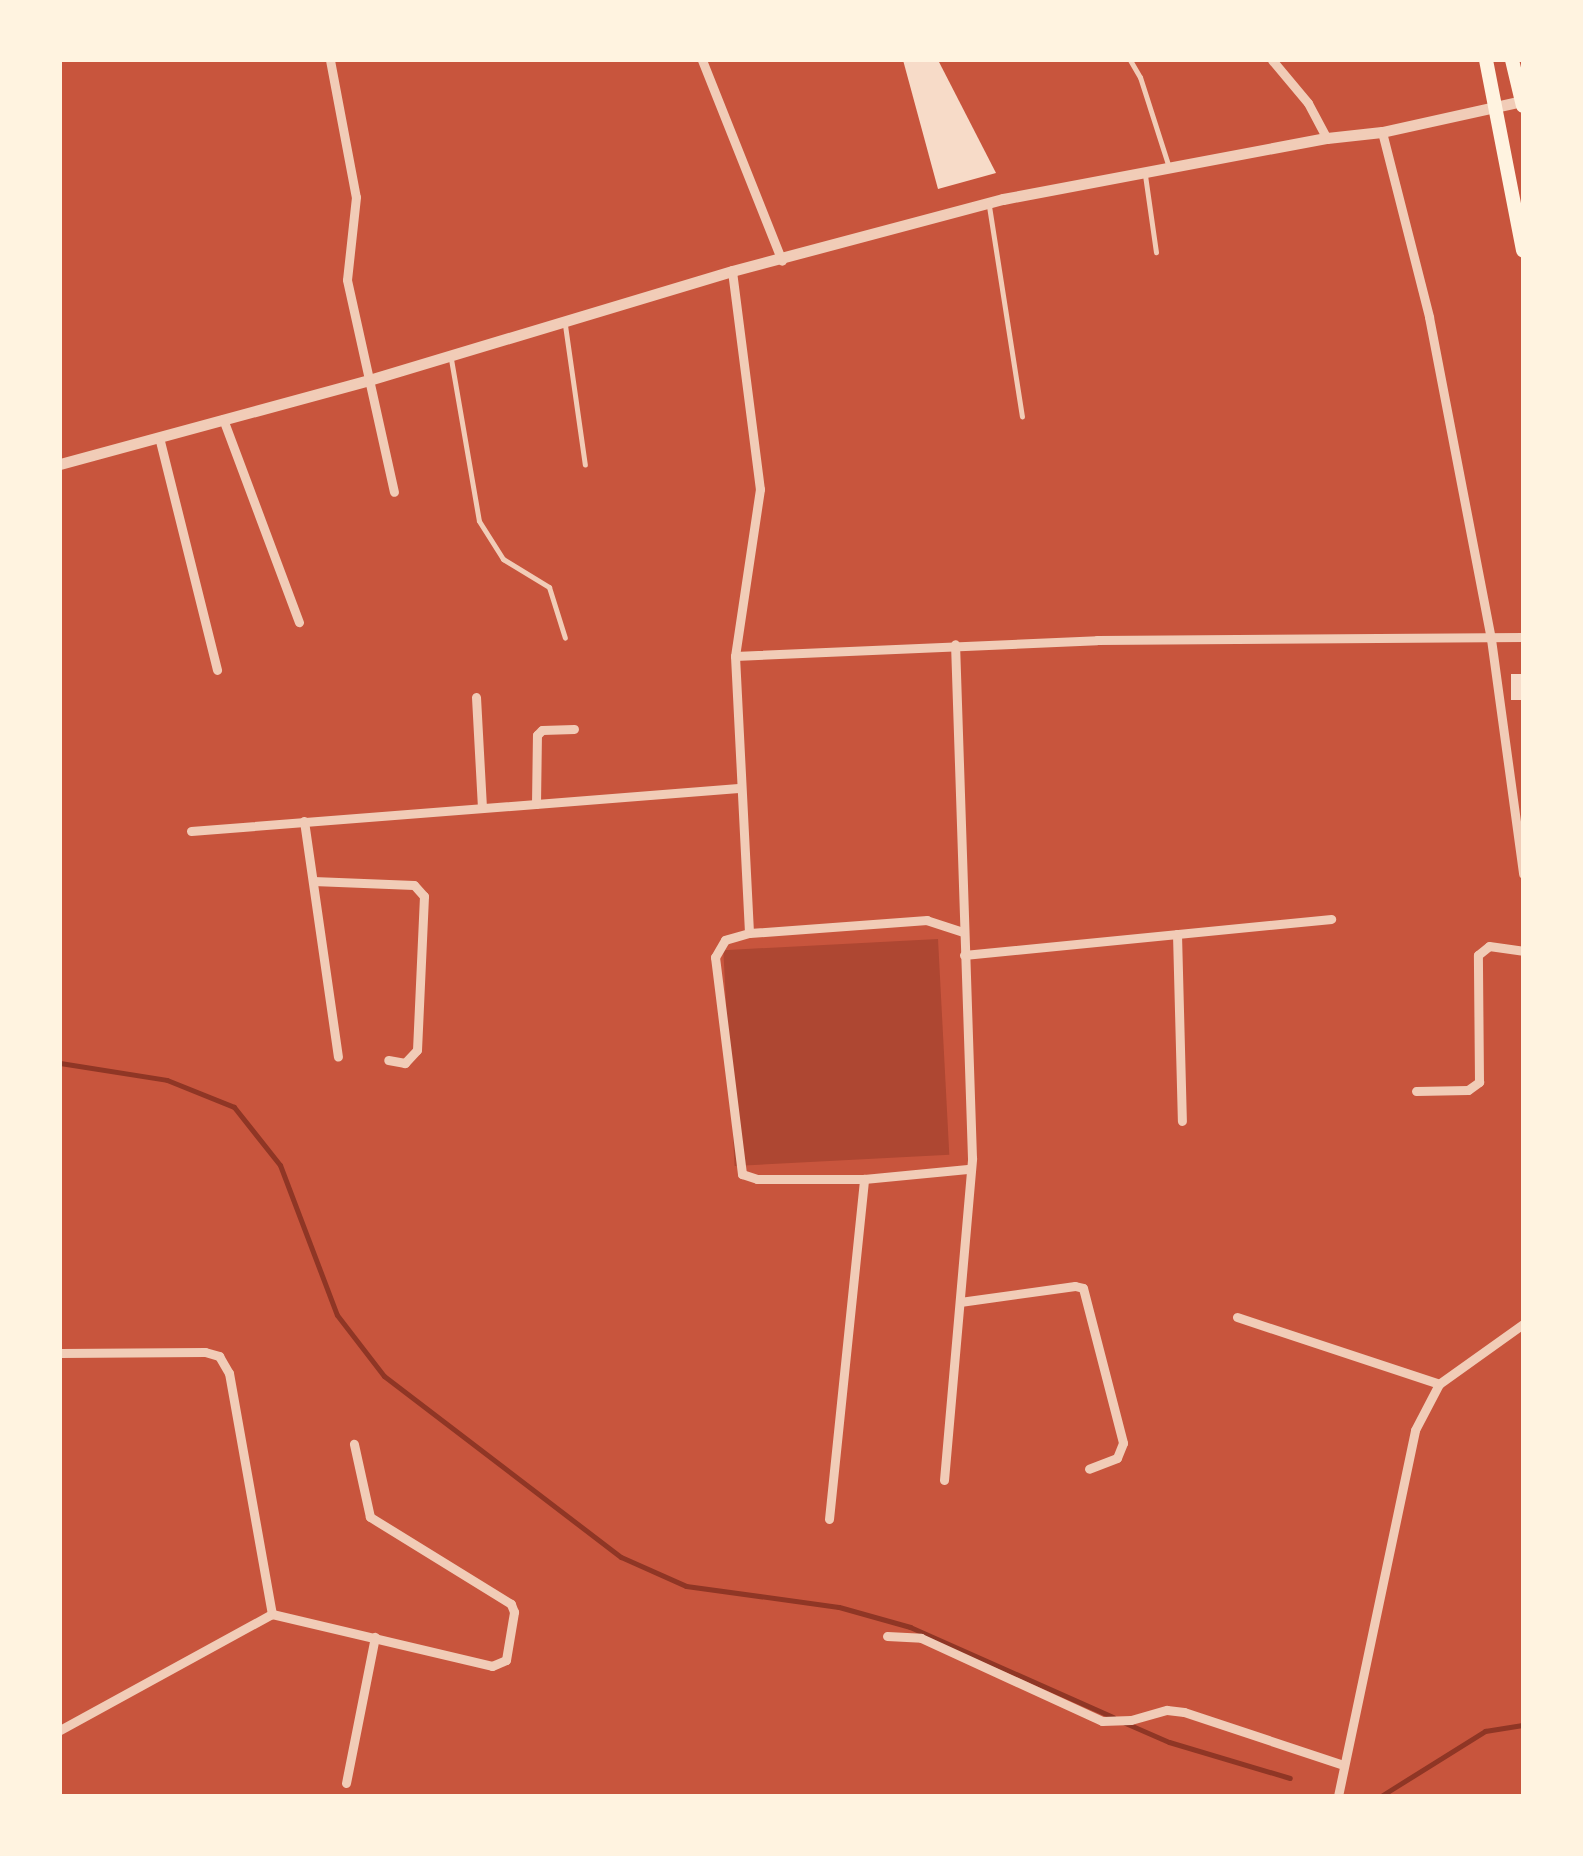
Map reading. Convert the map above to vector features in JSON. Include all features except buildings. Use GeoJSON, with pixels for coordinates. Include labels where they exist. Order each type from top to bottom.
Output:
{"type":"FeatureCollection","features":[{"type":"Feature","properties":{"kind":"main road"},"geometry":{"type":"LineString","coordinates":[[1486,60],[1523,250]]}},
{"type":"Feature","properties":{"kind":"main road"},"geometry":{"type":"LineString","coordinates":[[1512,60],[1523,103]]}},
{"type":"Feature","properties":{"kind":"street"},"geometry":{"type":"LineString","coordinates":[[330,60],[356,197],[347,280],[394,492]]}},
{"type":"Feature","properties":{"kind":"street"},"geometry":{"type":"LineString","coordinates":[[702,60],[782,261]]}},
{"type":"Feature","properties":{"kind":"street"},"geometry":{"type":"LineString","coordinates":[[1272,60],[1308,102],[1327,138]]}},
{"type":"Feature","properties":{"kind":"street"},"geometry":{"type":"LineString","coordinates":[[60,464],[369,380],[732,271],[782,261],[989,203],[1523,103]]}},
{"type":"Feature","properties":{"kind":"street"},"geometry":{"type":"LineString","coordinates":[[1382,132],[1429,316],[1490,639],[1523,874]]}},
{"type":"Feature","properties":{"kind":"street"},"geometry":{"type":"LineString","coordinates":[[732,271],[760,489],[736,656],[738,788],[749,933]]}},
{"type":"Feature","properties":{"kind":"street"},"geometry":{"type":"LineString","coordinates":[[223,418],[299,622]]}},
{"type":"Feature","properties":{"kind":"street"},"geometry":{"type":"LineString","coordinates":[[159,437],[217,670]]}},
{"type":"Feature","properties":{"kind":"street"},"geometry":{"type":"LineString","coordinates":[[736,656],[955,644],[1523,637]]}},
{"type":"Feature","properties":{"kind":"street"},"geometry":{"type":"LineString","coordinates":[[944,1480],[968,1169],[972,1158],[955,644]]}},
{"type":"Feature","properties":{"kind":"street"},"geometry":{"type":"LineString","coordinates":[[476,697],[482,808]]}},
{"type":"Feature","properties":{"kind":"street"},"geometry":{"type":"LineString","coordinates":[[536,804],[537,735],[542,730],[574,729]]}},
{"type":"Feature","properties":{"kind":"street"},"geometry":{"type":"LineString","coordinates":[[191,831],[738,788]]}},
{"type":"Feature","properties":{"kind":"street"},"geometry":{"type":"LineString","coordinates":[[304,821],[338,1057]]}},
{"type":"Feature","properties":{"kind":"street"},"geometry":{"type":"LineString","coordinates":[[313,880],[414,885],[424,896],[417,1050],[405,1063],[388,1060]]}},
{"type":"Feature","properties":{"kind":"street"},"geometry":{"type":"LineString","coordinates":[[964,955],[1331,919]]}},
{"type":"Feature","properties":{"kind":"street"},"geometry":{"type":"LineString","coordinates":[[963,932],[927,920],[749,933],[725,940],[715,957],[742,1174],[757,1179],[864,1179],[968,1169]]}},
{"type":"Feature","properties":{"kind":"street"},"geometry":{"type":"LineString","coordinates":[[1178,934],[1182,1121]]}},
{"type":"Feature","properties":{"kind":"street"},"geometry":{"type":"LineString","coordinates":[[1416,1091],[1468,1090],[1479,1082],[1478,955],[1489,946],[1523,950]]}},
{"type":"Feature","properties":{"kind":"street"},"geometry":{"type":"LineString","coordinates":[[829,1518],[864,1179]]}},
{"type":"Feature","properties":{"kind":"street"},"geometry":{"type":"LineString","coordinates":[[960,1302],[1084,1288],[1123,1443],[1118,1458],[1089,1469]]}},
{"type":"Feature","properties":{"kind":"street"},"geometry":{"type":"LineString","coordinates":[[1238,1317],[1439,1384]]}},
{"type":"Feature","properties":{"kind":"street"},"geometry":{"type":"LineString","coordinates":[[1338,1796],[1415,1430],[1439,1384],[1523,1324]]}},
{"type":"Feature","properties":{"kind":"street"},"geometry":{"type":"LineString","coordinates":[[60,1353],[205,1352],[219,1356],[228,1373],[272,1614]]}},
{"type":"Feature","properties":{"kind":"street"},"geometry":{"type":"LineString","coordinates":[[60,1730],[272,1614],[500,1665],[506,1660],[514,1612],[511,1604],[370,1517],[354,1444]]}},
{"type":"Feature","properties":{"kind":"street"},"geometry":{"type":"LineString","coordinates":[[887,1636],[921,1638],[1102,1721],[1131,1720],[1167,1710],[1184,1712],[1343,1765]]}},
{"type":"Feature","properties":{"kind":"street"},"geometry":{"type":"LineString","coordinates":[[346,1784],[375,1637]]}},
{"type":"Feature","properties":{"kind":"lane"},"geometry":{"type":"LineString","coordinates":[[1130,60],[1169,167]]}},
{"type":"Feature","properties":{"kind":"lane"},"geometry":{"type":"LineString","coordinates":[[1144,172],[1156,252]]}},
{"type":"Feature","properties":{"kind":"lane"},"geometry":{"type":"LineString","coordinates":[[989,203],[1022,416]]}},
{"type":"Feature","properties":{"kind":"lane"},"geometry":{"type":"LineString","coordinates":[[564,322],[585,465]]}},
{"type":"Feature","properties":{"kind":"lane"},"geometry":{"type":"LineString","coordinates":[[450,356],[479,521],[504,559],[550,587],[565,638]]}},
{"type":"Feature","properties":{"kind":"shaded area"},"geometry":{"type":"Polygon","coordinates":[[[938,939],[949,1155],[735,1166],[723,950],[938,939]]]}},
{"type":"Feature","properties":{"kind":"waterway"},"geometry":{"type":"LineString","coordinates":[[60,1063],[167,1080],[234,1107],[280,1165],[337,1315],[384,1376],[621,1557],[686,1586],[839,1607],[910,1627],[1113,1717]]}},
{"type":"Feature","properties":{"kind":"waterway"},"geometry":{"type":"LineString","coordinates":[[1123,1722],[1169,1742],[1290,1778]]}},
{"type":"Feature","properties":{"kind":"waterway"},"geometry":{"type":"LineString","coordinates":[[1381,1796],[1485,1731],[1523,1725]]}}]}
